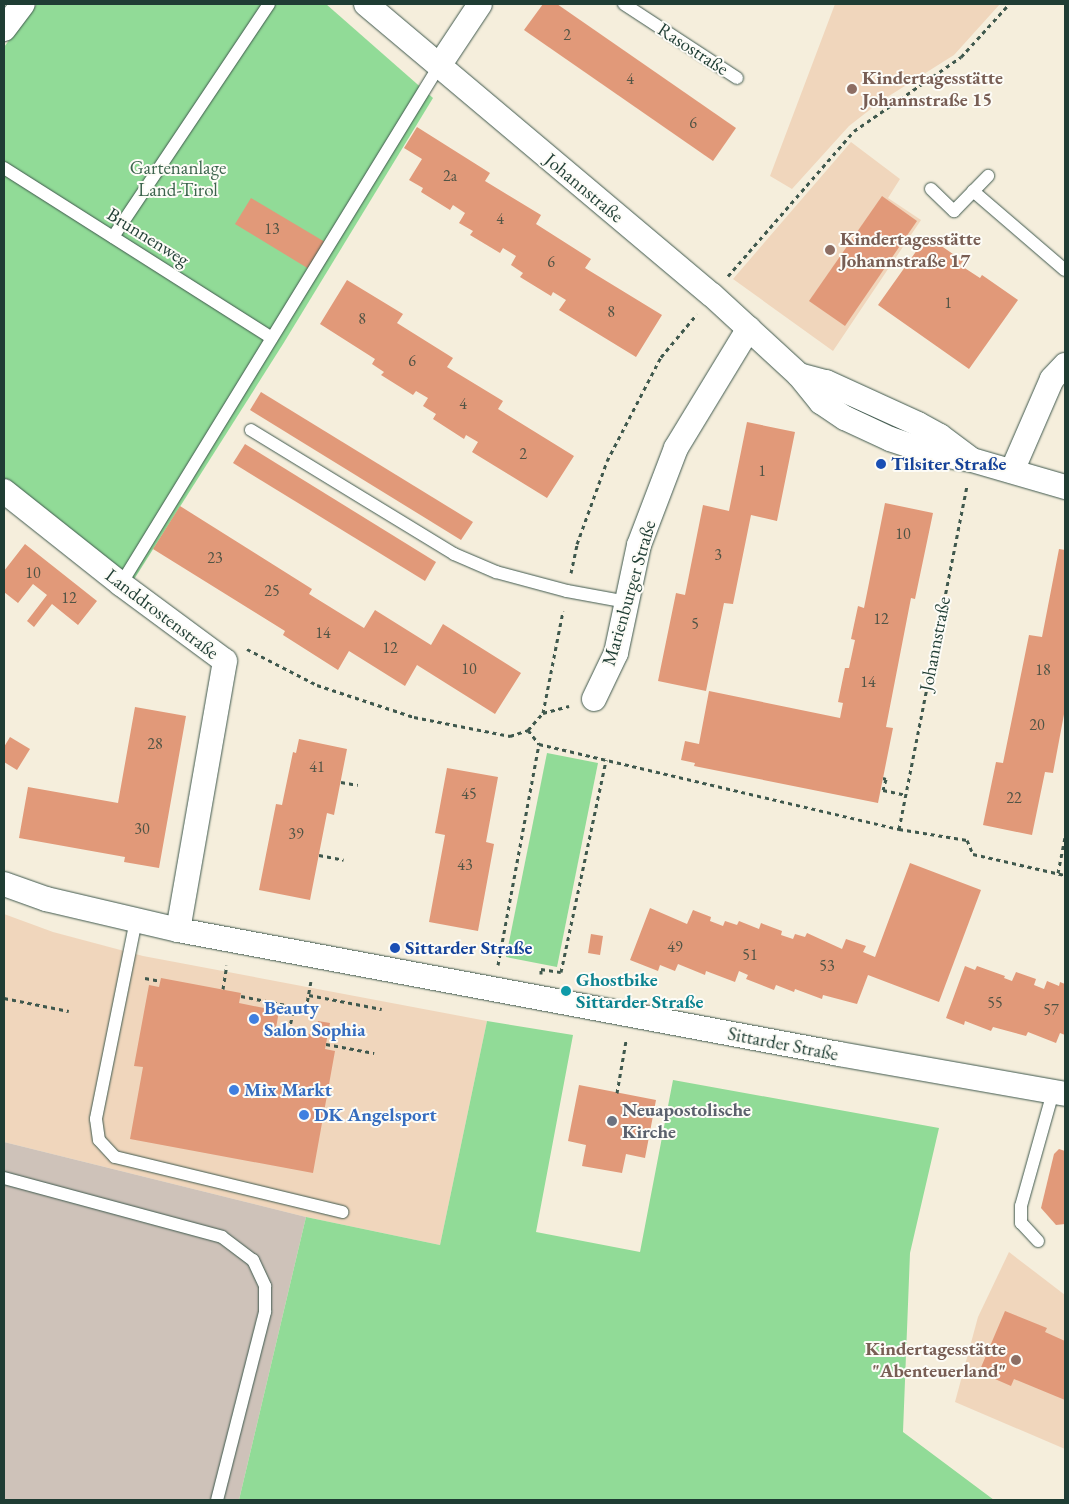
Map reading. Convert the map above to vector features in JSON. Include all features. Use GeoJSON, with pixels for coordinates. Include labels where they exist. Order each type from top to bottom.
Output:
{"type":"FeatureCollection","features":[{"type":"Feature","properties":{"kind":"street"},"geometry":{"type":"LineString","coordinates":[[4,29],[23,4]]}},
{"type":"Feature","properties":{"kind":"street","name":"Johannstraße"},"geometry":{"type":"LineString","coordinates":[[366,4],[749,328],[799,375],[826,382],[918,424],[940,436],[972,460],[1065,487]]}},
{"type":"Feature","properties":{"kind":"street"},"geometry":{"type":"LineString","coordinates":[[439,66],[480,4]]}},
{"type":"Feature","properties":{"kind":"street","name":"Marienburger Straße"},"geometry":{"type":"LineString","coordinates":[[594,700],[616,653],[639,544],[676,448],[749,328]]}},
{"type":"Feature","properties":{"kind":"street"},"geometry":{"type":"LineString","coordinates":[[1012,471],[1052,379],[1065,366]]}},
{"type":"Feature","properties":{"kind":"street","name":"Landdrostenstraße"},"geometry":{"type":"LineString","coordinates":[[4,491],[121,584],[225,661],[178,930]]}},
{"type":"Feature","properties":{"kind":"street","name":"Sittarder Straße"},"geometry":{"type":"LineString","coordinates":[[4,884],[46,899],[178,930],[536,998],[1059,1093]]}},
{"type":"Feature","properties":{"kind":"lane"},"geometry":{"type":"LineString","coordinates":[[114,237],[269,4]]}},
{"type":"Feature","properties":{"kind":"lane","name":"Rasostraße"},"geometry":{"type":"LineString","coordinates":[[624,4],[737,78]]}},
{"type":"Feature","properties":{"kind":"lane"},"geometry":{"type":"LineString","coordinates":[[121,584],[439,66]]}},
{"type":"Feature","properties":{"kind":"lane","name":"Brunnenweg"},"geometry":{"type":"LineString","coordinates":[[4,168],[272,338]]}},
{"type":"Feature","properties":{"kind":"lane"},"geometry":{"type":"LineString","coordinates":[[931,189],[954,211],[988,176]]}},
{"type":"Feature","properties":{"kind":"lane"},"geometry":{"type":"LineString","coordinates":[[974,191],[1065,270]]}},
{"type":"Feature","properties":{"kind":"lane"},"geometry":{"type":"LineString","coordinates":[[251,430],[454,554],[496,572],[568,591],[627,602]]}},
{"type":"Feature","properties":{"kind":"lane"},"geometry":{"type":"LineString","coordinates":[[136,920],[96,1119],[99,1140],[115,1157],[342,1212]]}},
{"type":"Feature","properties":{"kind":"lane"},"geometry":{"type":"LineString","coordinates":[[1038,1241],[1021,1223],[1021,1206],[1059,1093]]}},
{"type":"Feature","properties":{"kind":"lane"},"geometry":{"type":"LineString","coordinates":[[4,1178],[222,1237],[253,1260],[265,1286],[265,1312],[217,1500]]}},
{"type":"Feature","properties":{"kind":"path","name":"Johannstraße"},"geometry":{"type":"LineString","coordinates":[[899,829],[972,460]]}},
{"type":"Feature","properties":{"kind":"path"},"geometry":{"type":"LineString","coordinates":[[225,661],[248,649],[317,685],[414,717],[510,736],[528,730],[539,744],[899,829],[967,840],[974,854],[1065,875]]}},
{"type":"Feature","properties":{"kind":"path"},"geometry":{"type":"LineString","coordinates":[[494,990],[539,744]]}},
{"type":"Feature","properties":{"kind":"path"},"geometry":{"type":"LineString","coordinates":[[536,998],[542,969],[561,972],[606,760]]}},
{"type":"Feature","properties":{"kind":"path"},"geometry":{"type":"LineString","coordinates":[[883,778],[886,779],[884,790],[906,795]]}},
{"type":"Feature","properties":{"kind":"path"},"geometry":{"type":"LineString","coordinates":[[341,782],[358,785]]}},
{"type":"Feature","properties":{"kind":"path"},"geometry":{"type":"LineString","coordinates":[[1058,873],[1065,838]]}},
{"type":"Feature","properties":{"kind":"path"},"geometry":{"type":"LineString","coordinates":[[319,855],[344,860]]}},
{"type":"Feature","properties":{"kind":"path"},"geometry":{"type":"LineString","coordinates":[[241,996],[306,1009],[316,956]]}},
{"type":"Feature","properties":{"kind":"path"},"geometry":{"type":"LineString","coordinates":[[309,995],[382,1009]]}},
{"type":"Feature","properties":{"kind":"path"},"geometry":{"type":"LineString","coordinates":[[4,998],[69,1011]]}},
{"type":"Feature","properties":{"kind":"path"},"geometry":{"type":"LineString","coordinates":[[290,1030],[294,1007]]}},
{"type":"Feature","properties":{"kind":"path"},"geometry":{"type":"LineString","coordinates":[[617,1093],[630,1015]]}},
{"type":"Feature","properties":{"kind":"path"},"geometry":{"type":"LineString","coordinates":[[326,1044],[374,1053]]}},
{"type":"Feature","properties":{"kind":"shaded area","name":"Kindertagesstätte Johannstraße 15"},"geometry":{"type":"Polygon","coordinates":[[[835,4],[1000,4],[954,55],[881,101],[849,126],[792,189],[770,176],[835,4]]]}},
{"type":"Feature","properties":{"kind":"shaded area","name":"Kindertagesstätte Johannstraße 17"},"geometry":{"type":"Polygon","coordinates":[[[851,142],[900,179],[888,198],[921,220],[833,351],[733,279],[851,142]]]}},
{"type":"Feature","properties":{"kind":"shaded area"},"geometry":{"type":"Polygon","coordinates":[[[4,914],[53,932],[143,956],[487,1021],[440,1245],[306,1217],[4,1142],[4,914]]]}},
{"type":"Feature","properties":{"kind":"shaded area"},"geometry":{"type":"Polygon","coordinates":[[[4,1142],[306,1217],[239,1500],[4,1500],[4,1142]]]}},
{"type":"Feature","properties":{"kind":"shaded area","name":"Kindertagesstätte \"Abenteuerland\""},"geometry":{"type":"Polygon","coordinates":[[[1009,1252],[1065,1295],[1065,1449],[955,1402],[978,1317],[1009,1252]]]}},
{"type":"Feature","properties":{"kind":"green space","name":"Gartenanlage Land-Tirol"},"geometry":{"type":"Polygon","coordinates":[[[37,4],[326,4],[433,98],[283,344],[131,584],[4,480],[4,47],[37,4]]]}},
{"type":"Feature","properties":{"kind":"green space"},"geometry":{"type":"Polygon","coordinates":[[[547,753],[598,763],[557,967],[506,957],[547,753]]]}},
{"type":"Feature","properties":{"kind":"green space"},"geometry":{"type":"Polygon","coordinates":[[[487,1021],[573,1035],[536,1232],[640,1252],[673,1080],[939,1128],[910,1253],[903,1432],[994,1500],[239,1500],[306,1217],[440,1245],[487,1021]]]}},
{"type":"Feature","properties":{"kind":"building"},"geometry":{"type":"Polygon","coordinates":[[[543,4],[557,4],[736,128],[713,161],[524,30],[543,4]]]}},
{"type":"Feature","properties":{"kind":"building"},"geometry":{"type":"Polygon","coordinates":[[[417,127],[490,173],[485,181],[541,215],[536,224],[591,259],[585,268],[662,315],[636,357],[559,310],[566,300],[553,292],[551,296],[520,277],[523,273],[511,265],[516,256],[503,248],[500,253],[470,235],[473,231],[459,223],[465,213],[453,205],[450,210],[421,192],[423,188],[409,180],[422,159],[404,148],[417,127]]]}},
{"type":"Feature","properties":{"kind":"building"},"geometry":{"type":"Polygon","coordinates":[[[882,196],[917,221],[845,326],[809,301],[882,196]]]}},
{"type":"Feature","properties":{"kind":"building"},"geometry":{"type":"Polygon","coordinates":[[[251,198],[325,242],[309,269],[235,224],[251,198]]]}},
{"type":"Feature","properties":{"kind":"building"},"geometry":{"type":"Polygon","coordinates":[[[927,236],[963,261],[960,265],[980,278],[982,275],[1018,300],[969,369],[878,305],[927,236]]]}},
{"type":"Feature","properties":{"kind":"building"},"geometry":{"type":"Polygon","coordinates":[[[347,280],[403,314],[397,323],[453,358],[447,367],[503,401],[498,409],[574,456],[547,498],[472,452],[478,442],[466,435],[464,439],[433,419],[436,414],[423,406],[428,398],[416,391],[413,395],[381,375],[384,372],[372,364],[375,359],[320,324],[347,280]]]}},
{"type":"Feature","properties":{"kind":"building"},"geometry":{"type":"Polygon","coordinates":[[[261,392],[473,522],[461,540],[250,410],[261,392]]]}},
{"type":"Feature","properties":{"kind":"building"},"geometry":{"type":"Polygon","coordinates":[[[747,422],[795,432],[777,521],[751,515],[733,604],[724,603],[706,691],[658,681],[676,593],[685,595],[703,505],[729,511],[747,422]]]}},
{"type":"Feature","properties":{"kind":"building"},"geometry":{"type":"Polygon","coordinates":[[[245,444],[436,562],[425,581],[233,463],[245,444]]]}},
{"type":"Feature","properties":{"kind":"building"},"geometry":{"type":"Polygon","coordinates":[[[885,503],[933,513],[915,599],[911,598],[886,727],[893,728],[878,803],[694,766],[695,763],[681,760],[685,741],[699,744],[709,691],[840,718],[843,703],[838,702],[845,668],[849,668],[855,640],[851,639],[858,606],[864,608],[885,503]]]}},
{"type":"Feature","properties":{"kind":"building"},"geometry":{"type":"Polygon","coordinates":[[[180,506],[312,589],[309,594],[364,628],[375,610],[431,645],[443,624],[521,673],[495,714],[417,665],[405,686],[349,651],[338,670],[283,635],[285,631],[153,549],[180,506]]]}},
{"type":"Feature","properties":{"kind":"building"},"geometry":{"type":"Polygon","coordinates":[[[25,544],[97,601],[78,625],[52,604],[34,627],[27,621],[47,595],[33,584],[18,603],[4,592],[4,571],[25,544]]]}},
{"type":"Feature","properties":{"kind":"building"},"geometry":{"type":"Polygon","coordinates":[[[1059,549],[1065,550],[1065,709],[1053,773],[1045,772],[1032,835],[983,825],[996,762],[1003,763],[1029,635],[1042,637],[1059,549]]]}},
{"type":"Feature","properties":{"kind":"building"},"geometry":{"type":"Polygon","coordinates":[[[135,707],[186,716],[159,868],[124,862],[125,857],[19,838],[28,787],[118,803],[135,707]]]}},
{"type":"Feature","properties":{"kind":"building"},"geometry":{"type":"Polygon","coordinates":[[[10,737],[30,749],[17,770],[4,762],[4,747],[10,737]]]}},
{"type":"Feature","properties":{"kind":"building"},"geometry":{"type":"Polygon","coordinates":[[[299,739],[347,749],[334,815],[327,813],[310,900],[259,890],[276,804],[282,805],[293,752],[296,753],[299,739]]]}},
{"type":"Feature","properties":{"kind":"building"},"geometry":{"type":"Polygon","coordinates":[[[447,768],[498,777],[486,842],[494,844],[478,931],[429,922],[445,835],[435,833],[447,768]]]}},
{"type":"Feature","properties":{"kind":"building"},"geometry":{"type":"Polygon","coordinates":[[[910,863],[981,890],[939,1002],[868,975],[857,1004],[823,995],[822,999],[795,989],[794,992],[776,985],[774,990],[746,979],[748,975],[739,971],[735,982],[706,971],[705,975],[678,964],[675,971],[660,965],[658,971],[630,960],[650,908],[687,924],[693,910],[711,917],[710,921],[723,926],[725,921],[737,925],[739,921],[759,929],[761,923],[782,931],[781,935],[793,939],[795,934],[805,937],[807,933],[842,949],[846,939],[866,946],[863,952],[875,957],[910,863]]]}},
{"type":"Feature","properties":{"kind":"building"},"geometry":{"type":"Polygon","coordinates":[[[591,934],[603,936],[600,955],[588,953],[591,934]]]}},
{"type":"Feature","properties":{"kind":"building"},"geometry":{"type":"Polygon","coordinates":[[[965,966],[975,970],[977,966],[1005,976],[1004,978],[1012,981],[1016,972],[1036,979],[1034,985],[1044,989],[1047,981],[1059,986],[1060,982],[1065,984],[1065,1035],[1060,1033],[1056,1043],[1028,1032],[1026,1036],[993,1027],[991,1031],[965,1021],[964,1025],[946,1018],[965,966]]]}},
{"type":"Feature","properties":{"kind":"building","name":"Mix Markt"},"geometry":{"type":"Polygon","coordinates":[[[161,978],[241,993],[239,1003],[279,1011],[276,1028],[315,1035],[318,1021],[330,1023],[325,1049],[335,1051],[313,1173],[130,1139],[143,1067],[134,1066],[149,985],[159,987],[161,978]]]}},
{"type":"Feature","properties":{"kind":"building","name":"Neuapostolische Kirche"},"geometry":{"type":"Polygon","coordinates":[[[579,1085],[656,1100],[645,1158],[626,1154],[622,1173],[582,1166],[586,1145],[568,1141],[579,1085]]]}},
{"type":"Feature","properties":{"kind":"building"},"geometry":{"type":"Polygon","coordinates":[[[1059,1149],[1065,1151],[1065,1224],[1056,1225],[1041,1208],[1054,1154],[1059,1149]]]}},
{"type":"Feature","properties":{"kind":"building"},"geometry":{"type":"Polygon","coordinates":[[[1005,1311],[1047,1328],[1045,1332],[1065,1341],[1065,1400],[1014,1379],[1011,1386],[979,1372],[1005,1311]]]}},
{"type":"Feature","properties":{"kind":"place","name":"Kindertagesstätte Johannstraße 15"},"geometry":{"type":"Point","coordinates":[852,89]}},
{"type":"Feature","properties":{"kind":"place","name":"Kindertagesstätte Johannstraße 17"},"geometry":{"type":"Point","coordinates":[830,250]}},
{"type":"Feature","properties":{"kind":"place","name":"Tilsiter Straße"},"geometry":{"type":"Point","coordinates":[881,464]}},
{"type":"Feature","properties":{"kind":"place","name":"Sittarder Straße"},"geometry":{"type":"Point","coordinates":[395,948]}},
{"type":"Feature","properties":{"kind":"place","name":"Ghostbike Sittarder Straße"},"geometry":{"type":"Point","coordinates":[566,991]}},
{"type":"Feature","properties":{"kind":"place","name":"Beauty Salon Sophia"},"geometry":{"type":"Point","coordinates":[254,1019]}},
{"type":"Feature","properties":{"kind":"place","name":"Mix Markt"},"geometry":{"type":"Point","coordinates":[234,1090]}},
{"type":"Feature","properties":{"kind":"place","name":"DK Angelsport"},"geometry":{"type":"Point","coordinates":[304,1115]}},
{"type":"Feature","properties":{"kind":"place","name":"Neuapostolische Kirche"},"geometry":{"type":"Point","coordinates":[612,1121]}},
{"type":"Feature","properties":{"kind":"place","name":"Kindertagesstätte \"Abenteuerland\""},"geometry":{"type":"Point","coordinates":[1016,1360]}}]}
